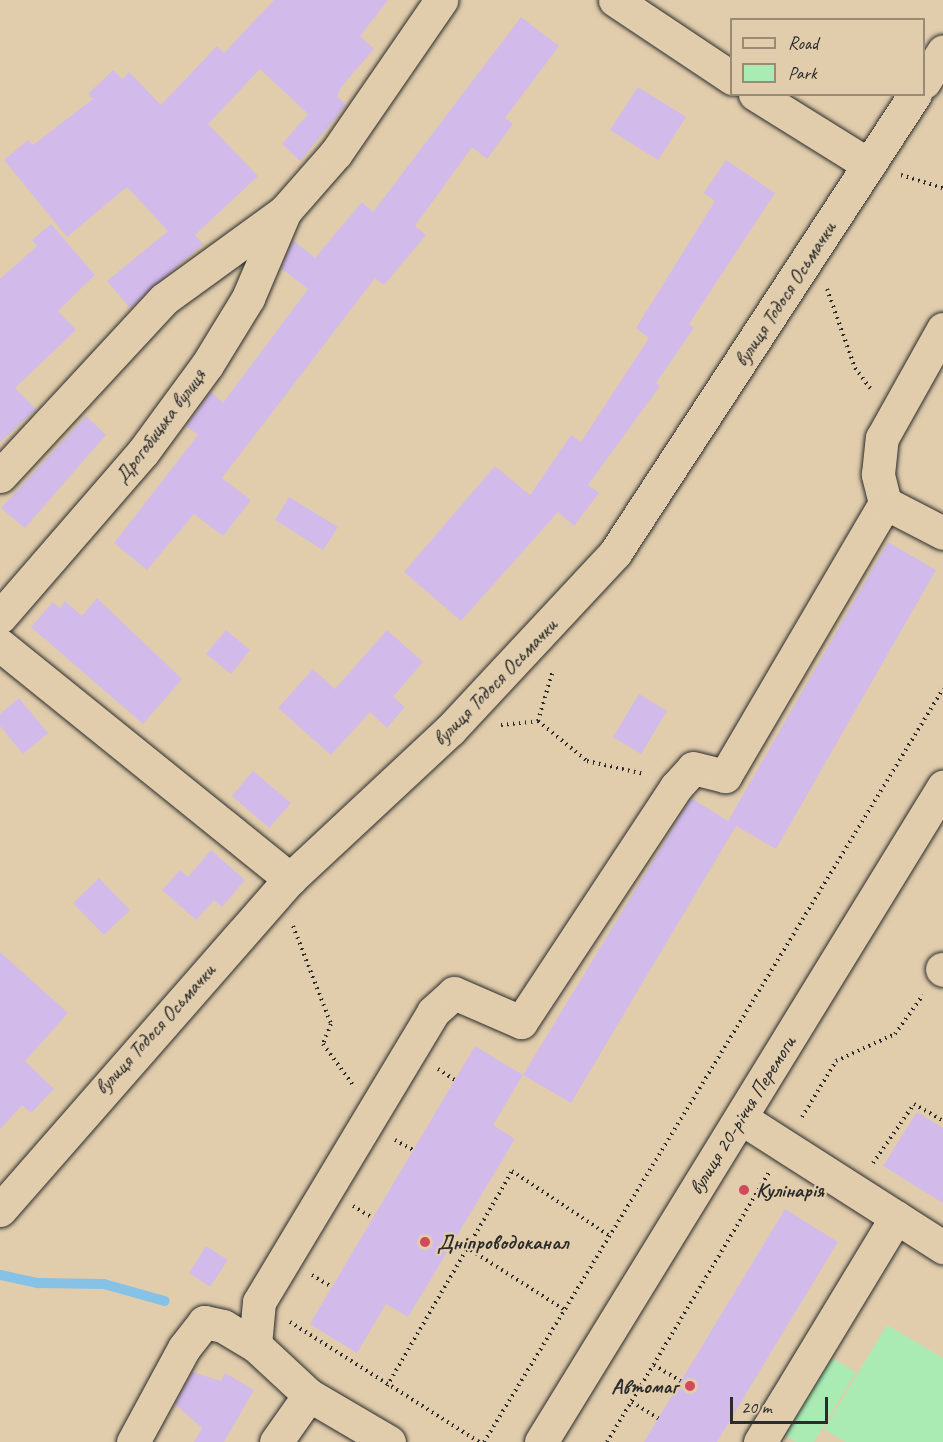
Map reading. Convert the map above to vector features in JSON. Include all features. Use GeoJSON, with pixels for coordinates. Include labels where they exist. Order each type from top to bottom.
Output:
{"type":"FeatureCollection","features":[{"type":"Feature","properties":{"kind":"street","name":"Дрогобицька вулиця"},"geometry":{"type":"LineString","coordinates":[[0,476],[164,299],[285,211],[336,153],[441,0]]}},
{"type":"Feature","properties":{"kind":"street"},"geometry":{"type":"LineString","coordinates":[[617,1],[730,77]]}},
{"type":"Feature","properties":{"kind":"street"},"geometry":{"type":"LineString","coordinates":[[925,80],[943,52]]}},
{"type":"Feature","properties":{"kind":"street"},"geometry":{"type":"LineString","coordinates":[[758,96],[869,165]]}},
{"type":"Feature","properties":{"kind":"street","name":"вулиця Тодося Осьмачки"},"geometry":{"type":"LineString","coordinates":[[0,1210],[286,883],[450,730],[615,553],[914,96]]}},
{"type":"Feature","properties":{"kind":"street","name":"Дрогобицька вулиця"},"geometry":{"type":"LineString","coordinates":[[0,617],[136,460],[207,365],[248,298],[285,211]]}},
{"type":"Feature","properties":{"kind":"street"},"geometry":{"type":"LineString","coordinates":[[255,1345],[259,1302],[433,1012],[454,993],[521,1022],[676,787],[693,768],[725,776],[885,503],[878,474],[882,438],[943,329]]}},
{"type":"Feature","properties":{"kind":"street"},"geometry":{"type":"LineString","coordinates":[[885,503],[943,533]]}},
{"type":"Feature","properties":{"kind":"street"},"geometry":{"type":"LineString","coordinates":[[0,645],[286,883]]}},
{"type":"Feature","properties":{"kind":"street","name":"вулиця 20-річчя Перемоги"},"geometry":{"type":"LineString","coordinates":[[541,1442],[943,787]]}},
{"type":"Feature","properties":{"kind":"street"},"geometry":{"type":"LineString","coordinates":[[741,1118],[943,1247]]}},
{"type":"Feature","properties":{"kind":"street"},"geometry":{"type":"LineString","coordinates":[[760,1442],[896,1217]]}},
{"type":"Feature","properties":{"kind":"street"},"geometry":{"type":"LineString","coordinates":[[133,1442],[184,1348],[204,1322],[224,1326],[255,1345],[309,1395],[389,1442]]}},
{"type":"Feature","properties":{"kind":"street"},"geometry":{"type":"LineString","coordinates":[[276,1442],[309,1395]]}},
{"type":"Feature","properties":{"kind":"path"},"geometry":{"type":"LineString","coordinates":[[869,165],[943,188]]}},
{"type":"Feature","properties":{"kind":"path"},"geometry":{"type":"LineString","coordinates":[[812,253],[855,368],[893,419]]}},
{"type":"Feature","properties":{"kind":"path"},"geometry":{"type":"LineString","coordinates":[[484,1442],[943,689]]}},
{"type":"Feature","properties":{"kind":"path"},"geometry":{"type":"LineString","coordinates":[[450,730],[538,721],[587,761],[622,765],[676,787]]}},
{"type":"Feature","properties":{"kind":"path"},"geometry":{"type":"LineString","coordinates":[[286,883],[300,950],[315,976],[331,1024],[323,1044],[372,1112]]}},
{"type":"Feature","properties":{"kind":"path"},"geometry":{"type":"LineString","coordinates":[[607,1442],[836,1061],[895,1034],[943,969]]}},
{"type":"Feature","properties":{"kind":"path"},"geometry":{"type":"LineString","coordinates":[[854,1191],[914,1104],[943,1121]]}},
{"type":"Feature","properties":{"kind":"path"},"geometry":{"type":"LineString","coordinates":[[387,1386],[512,1171],[610,1236]]}},
{"type":"Feature","properties":{"kind":"path"},"geometry":{"type":"LineString","coordinates":[[466,1248],[566,1310]]}},
{"type":"Feature","properties":{"kind":"path"},"geometry":{"type":"LineString","coordinates":[[259,1302],[387,1386],[479,1442]]}},
{"type":"Feature","properties":{"kind":"path"},"geometry":{"type":"LineString","coordinates":[[654,1365],[681,1381]]}},
{"type":"Feature","properties":{"kind":"path"},"geometry":{"type":"LineString","coordinates":[[632,1402],[658,1418]]}},
{"type":"Feature","properties":{"kind":"green space"},"geometry":{"type":"Polygon","coordinates":[[[887,1325],[943,1358],[943,1442],[846,1442],[824,1429],[887,1325]]]}},
{"type":"Feature","properties":{"kind":"green space"},"geometry":{"type":"Polygon","coordinates":[[[820,1351],[856,1372],[814,1442],[796,1442],[774,1429],[820,1351]]]}},
{"type":"Feature","properties":{"kind":"building"},"geometry":{"type":"Polygon","coordinates":[[[274,0],[388,0],[360,36],[374,49],[342,86],[337,96],[346,105],[300,161],[282,144],[308,114],[260,69],[208,124],[258,176],[195,235],[203,244],[130,308],[107,281],[168,231],[127,187],[67,237],[4,160],[28,140],[33,145],[93,99],[88,94],[113,70],[122,79],[129,72],[161,105],[217,46],[224,53],[274,0]]]}},
{"type":"Feature","properties":{"kind":"building"},"geometry":{"type":"Polygon","coordinates":[[[521,17],[559,46],[505,118],[513,124],[487,159],[472,147],[415,226],[426,235],[384,285],[375,278],[222,478],[251,500],[223,536],[194,514],[147,570],[114,543],[198,435],[186,426],[211,392],[223,403],[308,289],[281,268],[293,240],[315,258],[362,202],[373,212],[521,17]]]}},
{"type":"Feature","properties":{"kind":"building"},"geometry":{"type":"Polygon","coordinates":[[[638,87],[686,117],[658,160],[610,130],[638,87]]]}},
{"type":"Feature","properties":{"kind":"building"},"geometry":{"type":"Polygon","coordinates":[[[726,160],[775,193],[689,324],[694,328],[656,383],[660,386],[588,485],[599,493],[574,526],[558,512],[461,621],[404,572],[495,466],[530,495],[571,435],[581,442],[649,338],[636,328],[715,201],[704,193],[726,160]]]}},
{"type":"Feature","properties":{"kind":"building"},"geometry":{"type":"Polygon","coordinates":[[[51,224],[95,275],[58,311],[76,330],[15,388],[36,409],[0,442],[0,279],[37,246],[32,240],[51,224]]]}},
{"type":"Feature","properties":{"kind":"building"},"geometry":{"type":"Polygon","coordinates":[[[86,416],[106,435],[25,528],[1,508],[86,416]]]}},
{"type":"Feature","properties":{"kind":"building"},"geometry":{"type":"Polygon","coordinates":[[[289,497],[338,527],[323,550],[275,520],[289,497]]]}},
{"type":"Feature","properties":{"kind":"building"},"geometry":{"type":"Polygon","coordinates":[[[888,542],[936,570],[776,849],[736,826],[571,1103],[523,1075],[691,798],[728,821],[888,542]]]}},
{"type":"Feature","properties":{"kind":"building"},"geometry":{"type":"Polygon","coordinates":[[[97,598],[182,679],[143,724],[31,627],[53,602],[60,608],[65,601],[82,616],[97,598]]]}},
{"type":"Feature","properties":{"kind":"building"},"geometry":{"type":"Polygon","coordinates":[[[226,630],[250,650],[231,674],[206,654],[226,630]]]}},
{"type":"Feature","properties":{"kind":"building"},"geometry":{"type":"Polygon","coordinates":[[[387,630],[423,662],[393,697],[405,707],[387,728],[370,712],[331,755],[278,708],[313,669],[335,689],[387,630]]]}},
{"type":"Feature","properties":{"kind":"building"},"geometry":{"type":"Polygon","coordinates":[[[639,694],[667,711],[641,754],[613,737],[639,694]]]}},
{"type":"Feature","properties":{"kind":"building"},"geometry":{"type":"Polygon","coordinates":[[[19,698],[48,733],[23,754],[0,726],[0,714],[19,698]]]}},
{"type":"Feature","properties":{"kind":"building"},"geometry":{"type":"Polygon","coordinates":[[[253,771],[291,803],[269,828],[232,796],[253,771]]]}},
{"type":"Feature","properties":{"kind":"building"},"geometry":{"type":"Polygon","coordinates":[[[211,850],[245,880],[222,907],[214,900],[196,920],[162,890],[180,870],[188,877],[211,850]]]}},
{"type":"Feature","properties":{"kind":"building"},"geometry":{"type":"Polygon","coordinates":[[[99,878],[130,910],[104,935],[73,903],[99,878]]]}},
{"type":"Feature","properties":{"kind":"building"},"geometry":{"type":"Polygon","coordinates":[[[0,952],[68,1013],[25,1061],[54,1089],[31,1113],[22,1105],[0,1129],[0,952]]]}},
{"type":"Feature","properties":{"kind":"building"},"geometry":{"type":"Polygon","coordinates":[[[475,1046],[523,1075],[493,1125],[515,1139],[408,1317],[386,1304],[357,1353],[310,1324],[475,1046]]]}},
{"type":"Feature","properties":{"kind":"building"},"geometry":{"type":"Polygon","coordinates":[[[917,1112],[943,1128],[943,1203],[883,1166],[917,1112]]]}},
{"type":"Feature","properties":{"kind":"building"},"geometry":{"type":"Polygon","coordinates":[[[785,1209],[838,1242],[717,1442],[644,1442],[785,1209]]]}},
{"type":"Feature","properties":{"kind":"building"},"geometry":{"type":"Polygon","coordinates":[[[206,1246],[228,1260],[210,1287],[189,1273],[206,1246]]]}},
{"type":"Feature","properties":{"kind":"building"},"geometry":{"type":"Polygon","coordinates":[[[192,1372],[221,1381],[225,1373],[254,1390],[224,1442],[194,1442],[202,1428],[175,1404],[192,1372]]]}},
{"type":"Feature","properties":{"kind":"waterway"},"geometry":{"type":"LineString","coordinates":[[0,1275],[39,1283],[104,1284],[165,1301]]}},
{"type":"Feature","properties":{"kind":"place","name":"Кулінарія"},"geometry":{"type":"Point","coordinates":[744,1190]}},
{"type":"Feature","properties":{"kind":"place","name":"Дніпроводоканал"},"geometry":{"type":"Point","coordinates":[425,1242]}},
{"type":"Feature","properties":{"kind":"place","name":"Автомаг"},"geometry":{"type":"Point","coordinates":[690,1386]}}]}
